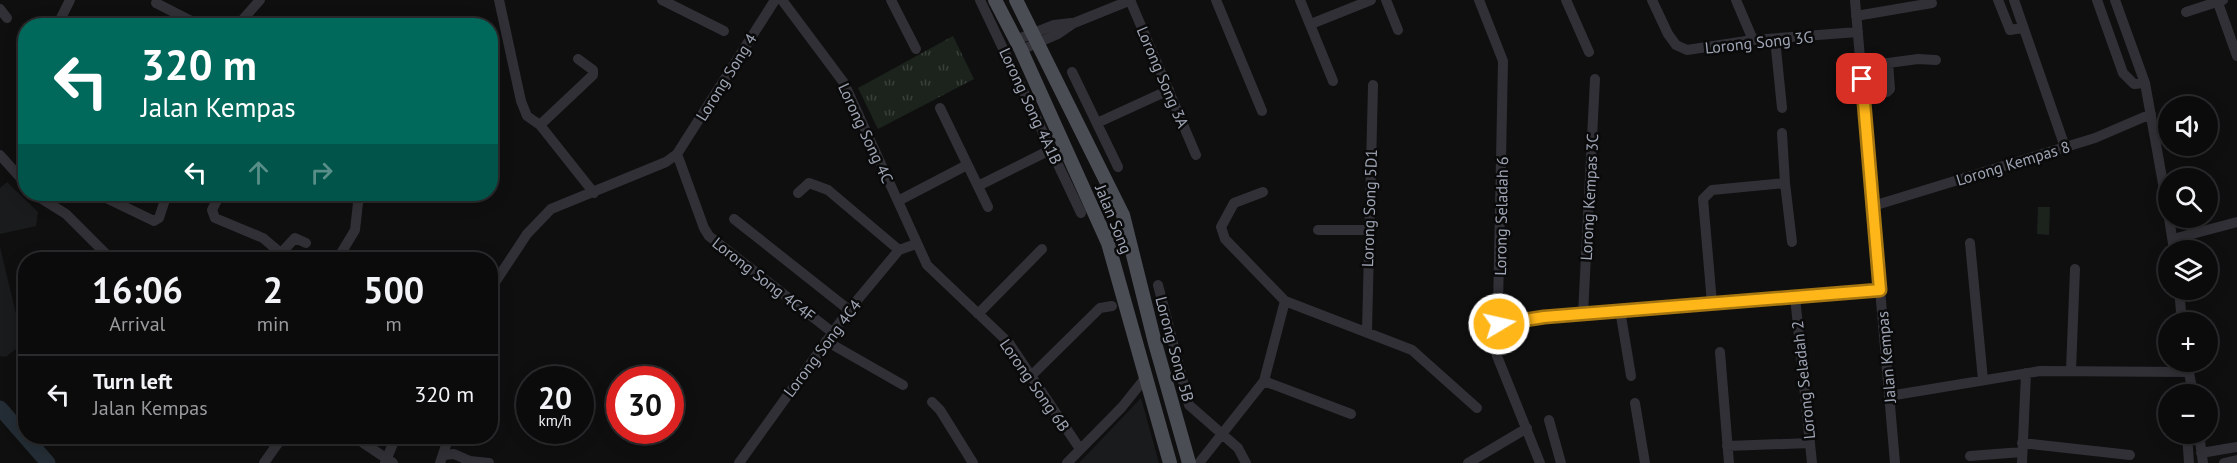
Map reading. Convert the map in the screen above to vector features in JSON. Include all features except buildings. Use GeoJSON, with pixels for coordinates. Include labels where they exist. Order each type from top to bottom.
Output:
{"type":"FeatureCollection","features":[{"type":"Feature","properties":{"kind":"main road","name":"Jalan Song"},"geometry":{"type":"LineString","coordinates":[[994,0],[1018,45],[1108,243],[1170,463]]}},
{"type":"Feature","properties":{"kind":"main road","name":"Jalan Song"},"geometry":{"type":"LineString","coordinates":[[1016,0],[1124,215],[1155,343],[1189,463]]}},
{"type":"Feature","properties":{"kind":"main road"},"geometry":{"type":"LineString","coordinates":[[1146,378],[1153,365],[1155,343]]}},
{"type":"Feature","properties":{"kind":"street"},"geometry":{"type":"LineString","coordinates":[[61,18],[70,0]]}},
{"type":"Feature","properties":{"kind":"street"},"geometry":{"type":"LineString","coordinates":[[244,18],[260,0]]}},
{"type":"Feature","properties":{"kind":"street"},"geometry":{"type":"LineString","coordinates":[[499,0],[521,101],[527,116],[540,125],[594,193]]}},
{"type":"Feature","properties":{"kind":"street"},"geometry":{"type":"LineString","coordinates":[[662,0],[724,31]]}},
{"type":"Feature","properties":{"kind":"street","name":"Lorong Song 4"},"geometry":{"type":"LineString","coordinates":[[677,154],[775,0]]}},
{"type":"Feature","properties":{"kind":"street","name":"Lorong Song 4C"},"geometry":{"type":"LineString","coordinates":[[782,0],[844,83],[916,244]]}},
{"type":"Feature","properties":{"kind":"street"},"geometry":{"type":"LineString","coordinates":[[891,0],[916,49]]}},
{"type":"Feature","properties":{"kind":"street","name":"Lorong Song 4A1B"},"geometry":{"type":"LineString","coordinates":[[980,0],[1081,213]]}},
{"type":"Feature","properties":{"kind":"street"},"geometry":{"type":"LineString","coordinates":[[1018,45],[1131,0]]}},
{"type":"Feature","properties":{"kind":"street","name":"Lorong Song 3A"},"geometry":{"type":"LineString","coordinates":[[1131,0],[1196,155]]}},
{"type":"Feature","properties":{"kind":"street"},"geometry":{"type":"LineString","coordinates":[[1216,0],[1262,111]]}},
{"type":"Feature","properties":{"kind":"street"},"geometry":{"type":"LineString","coordinates":[[1300,0],[1333,81]]}},
{"type":"Feature","properties":{"kind":"street"},"geometry":{"type":"LineString","coordinates":[[1311,24],[1371,0]]}},
{"type":"Feature","properties":{"kind":"street"},"geometry":{"type":"LineString","coordinates":[[1386,0],[1398,30]]}},
{"type":"Feature","properties":{"kind":"street","name":"Lorong Seladah 6"},"geometry":{"type":"LineString","coordinates":[[1479,0],[1503,61],[1497,356],[1540,463]]}},
{"type":"Feature","properties":{"kind":"street"},"geometry":{"type":"LineString","coordinates":[[1566,0],[1589,52]]}},
{"type":"Feature","properties":{"kind":"street","name":"Lorong Song 3G"},"geometry":{"type":"LineString","coordinates":[[1652,0],[1668,34],[1676,45],[1687,50],[1753,40],[1858,32]]}},
{"type":"Feature","properties":{"kind":"street"},"geometry":{"type":"LineString","coordinates":[[1736,0],[1753,40]]}},
{"type":"Feature","properties":{"kind":"street","name":"Jalan Kempas"},"geometry":{"type":"LineString","coordinates":[[1855,0],[1895,463]]}},
{"type":"Feature","properties":{"kind":"street"},"geometry":{"type":"LineString","coordinates":[[1998,0],[2010,30],[2022,28]]}},
{"type":"Feature","properties":{"kind":"street"},"geometry":{"type":"LineString","coordinates":[[2014,0],[2065,147]]}},
{"type":"Feature","properties":{"kind":"street"},"geometry":{"type":"LineString","coordinates":[[2097,0],[2123,73],[2134,84],[2145,83]]}},
{"type":"Feature","properties":{"kind":"street"},"geometry":{"type":"LineString","coordinates":[[2115,0],[2145,83],[2160,168]]}},
{"type":"Feature","properties":{"kind":"street"},"geometry":{"type":"LineString","coordinates":[[2186,12],[2220,1],[2237,56]]}},
{"type":"Feature","properties":{"kind":"street"},"geometry":{"type":"LineString","coordinates":[[156,3],[185,18]]}},
{"type":"Feature","properties":{"kind":"street"},"geometry":{"type":"LineString","coordinates":[[1856,16],[1932,3]]}},
{"type":"Feature","properties":{"kind":"street"},"geometry":{"type":"LineString","coordinates":[[1775,39],[1782,108]]}},
{"type":"Feature","properties":{"kind":"street"},"geometry":{"type":"LineString","coordinates":[[540,125],[593,75],[593,69],[578,59]]}},
{"type":"Feature","properties":{"kind":"street"},"geometry":{"type":"LineString","coordinates":[[1861,63],[1936,60]]}},
{"type":"Feature","properties":{"kind":"street"},"geometry":{"type":"LineString","coordinates":[[1864,95],[1879,94],[1890,89],[1888,63]]}},
{"type":"Feature","properties":{"kind":"street"},"geometry":{"type":"LineString","coordinates":[[1072,72],[1118,167]]}},
{"type":"Feature","properties":{"kind":"street","name":"Lorong Kempas 3C"},"geometry":{"type":"LineString","coordinates":[[1583,314],[1595,79]]}},
{"type":"Feature","properties":{"kind":"street","name":"Lorong Song 5D1"},"geometry":{"type":"LineString","coordinates":[[1366,331],[1367,230],[1373,85]]}},
{"type":"Feature","properties":{"kind":"street"},"geometry":{"type":"LineString","coordinates":[[1096,123],[1168,90]]}},
{"type":"Feature","properties":{"kind":"street"},"geometry":{"type":"LineString","coordinates":[[940,108],[988,207]]}},
{"type":"Feature","properties":{"kind":"street","name":"Lorong Kempas 8"},"geometry":{"type":"LineString","coordinates":[[1873,206],[2096,138],[2151,114]]}},
{"type":"Feature","properties":{"kind":"street"},"geometry":{"type":"LineString","coordinates":[[1782,133],[1792,242]]}},
{"type":"Feature","properties":{"kind":"street"},"geometry":{"type":"LineString","coordinates":[[978,186],[1050,150]]}},
{"type":"Feature","properties":{"kind":"street"},"geometry":{"type":"LineString","coordinates":[[498,278],[538,220],[550,209],[666,162],[677,154]]}},
{"type":"Feature","properties":{"kind":"street","name":"Lorong Song 4C4F"},"geometry":{"type":"LineString","coordinates":[[677,154],[709,236],[829,337],[903,385]]}},
{"type":"Feature","properties":{"kind":"street"},"geometry":{"type":"LineString","coordinates":[[2,160],[18,175]]}},
{"type":"Feature","properties":{"kind":"street"},"geometry":{"type":"LineString","coordinates":[[898,201],[967,165]]}},
{"type":"Feature","properties":{"kind":"street"},"geometry":{"type":"LineString","coordinates":[[798,193],[809,183],[828,190],[899,250],[916,244]]}},
{"type":"Feature","properties":{"kind":"street"},"geometry":{"type":"LineString","coordinates":[[1712,303],[1702,203],[1705,195],[1712,190],[1785,183]]}},
{"type":"Feature","properties":{"kind":"street"},"geometry":{"type":"LineString","coordinates":[[1263,192],[1234,203],[1221,227],[1225,239],[1285,301],[1412,350],[1477,408]]}},
{"type":"Feature","properties":{"kind":"street"},"geometry":{"type":"LineString","coordinates":[[45,201],[66,214],[104,252]]}},
{"type":"Feature","properties":{"kind":"street"},"geometry":{"type":"LineString","coordinates":[[113,201],[154,221],[159,218],[165,201]]}},
{"type":"Feature","properties":{"kind":"street"},"geometry":{"type":"LineString","coordinates":[[216,201],[212,210],[215,218],[263,238],[281,252]]}},
{"type":"Feature","properties":{"kind":"street"},"geometry":{"type":"LineString","coordinates":[[342,252],[355,230],[358,201]]}},
{"type":"Feature","properties":{"kind":"street"},"geometry":{"type":"LineString","coordinates":[[734,219],[849,310]]}},
{"type":"Feature","properties":{"kind":"street"},"geometry":{"type":"LineString","coordinates":[[2171,228],[2173,238],[2237,222]]}},
{"type":"Feature","properties":{"kind":"street"},"geometry":{"type":"LineString","coordinates":[[1318,230],[1367,230]]}},
{"type":"Feature","properties":{"kind":"street"},"geometry":{"type":"LineString","coordinates":[[288,252],[295,238],[306,243]]}},
{"type":"Feature","properties":{"kind":"street"},"geometry":{"type":"LineString","coordinates":[[1970,243],[1983,380]]}},
{"type":"Feature","properties":{"kind":"street","name":"Lorong Song 6B"},"geometry":{"type":"LineString","coordinates":[[916,244],[936,276],[1009,343],[1080,449]]}},
{"type":"Feature","properties":{"kind":"street"},"geometry":{"type":"LineString","coordinates":[[978,314],[1042,249]]}},
{"type":"Feature","properties":{"kind":"street","name":"Lorong Song 4C4"},"geometry":{"type":"LineString","coordinates":[[739,463],[849,310],[899,250]]}},
{"type":"Feature","properties":{"kind":"street"},"geometry":{"type":"LineString","coordinates":[[2071,370],[2075,269]]}},
{"type":"Feature","properties":{"kind":"street","name":"Lorong Song 5B"},"geometry":{"type":"LineString","coordinates":[[1158,285],[1189,405],[1238,448],[1246,463]]}},
{"type":"Feature","properties":{"kind":"street"},"geometry":{"type":"LineString","coordinates":[[1499,324],[1620,310],[1880,290]]}},
{"type":"Feature","properties":{"kind":"street","name":"Lorong Seladah 2"},"geometry":{"type":"LineString","coordinates":[[1795,297],[1812,463]]}},
{"type":"Feature","properties":{"kind":"street"},"geometry":{"type":"LineString","coordinates":[[1199,463],[1264,381],[1285,301]]}},
{"type":"Feature","properties":{"kind":"street"},"geometry":{"type":"LineString","coordinates":[[1032,375],[1100,308],[1112,306]]}},
{"type":"Feature","properties":{"kind":"street"},"geometry":{"type":"LineString","coordinates":[[1620,310],[1631,376]]}},
{"type":"Feature","properties":{"kind":"street"},"geometry":{"type":"LineString","coordinates":[[1720,352],[1729,463]]}},
{"type":"Feature","properties":{"kind":"street"},"geometry":{"type":"LineString","coordinates":[[1889,396],[2026,373],[2158,368]]}},
{"type":"Feature","properties":{"kind":"street"},"geometry":{"type":"LineString","coordinates":[[2022,453],[2026,373]]}},
{"type":"Feature","properties":{"kind":"street"},"geometry":{"type":"LineString","coordinates":[[1066,463],[1122,408],[1146,378]]}},
{"type":"Feature","properties":{"kind":"street"},"geometry":{"type":"LineString","coordinates":[[1264,381],[1351,414]]}},
{"type":"Feature","properties":{"kind":"street"},"geometry":{"type":"LineString","coordinates":[[932,402],[940,410],[974,463]]}},
{"type":"Feature","properties":{"kind":"street"},"geometry":{"type":"LineString","coordinates":[[1635,403],[1645,463]]}},
{"type":"Feature","properties":{"kind":"street"},"geometry":{"type":"LineString","coordinates":[[1549,420],[1561,463]]}},
{"type":"Feature","properties":{"kind":"street"},"geometry":{"type":"LineString","coordinates":[[1468,463],[1527,428]]}},
{"type":"Feature","properties":{"kind":"street"},"geometry":{"type":"LineString","coordinates":[[1728,446],[1810,443]]}},
{"type":"Feature","properties":{"kind":"street"},"geometry":{"type":"LineString","coordinates":[[264,463],[277,444]]}},
{"type":"Feature","properties":{"kind":"street"},"geometry":{"type":"LineString","coordinates":[[364,444],[388,462],[394,444]]}},
{"type":"Feature","properties":{"kind":"street"},"geometry":{"type":"LineString","coordinates":[[447,444],[442,459],[460,455],[470,461],[489,463]]}},
{"type":"Feature","properties":{"kind":"street"},"geometry":{"type":"LineString","coordinates":[[2188,444],[2189,463]]}},
{"type":"Feature","properties":{"kind":"street"},"geometry":{"type":"LineString","coordinates":[[2202,458],[2237,447]]}},
{"type":"Feature","properties":{"kind":"street"},"geometry":{"type":"LineString","coordinates":[[1970,456],[2022,453],[2130,455]]}},
{"type":"Feature","properties":{"kind":"street"},"geometry":{"type":"LineString","coordinates":[[2224,463],[2237,460]]}},
{"type":"Feature","properties":{"kind":"shaded area"},"geometry":{"type":"Polygon","coordinates":[[[7,182],[18,193],[18,201],[27,201],[38,212],[36,226],[0,234],[0,188],[7,182]]]}},
{"type":"Feature","properties":{"kind":"shaded area"},"geometry":{"type":"Polygon","coordinates":[[[0,247],[18,322],[18,347],[6,357],[0,356],[0,247]]]}},
{"type":"Feature","properties":{"kind":"shaded area"},"geometry":{"type":"Polygon","coordinates":[[[1141,398],[1159,463],[1079,463],[1141,398]]]}},
{"type":"Feature","properties":{"kind":"green space"},"geometry":{"type":"Polygon","coordinates":[[[953,36],[974,79],[878,129],[858,88],[953,36]]]}},
{"type":"Feature","properties":{"kind":"green space"},"geometry":{"type":"Polygon","coordinates":[[[2038,207],[2050,207],[2049,235],[2037,234],[2038,207]]]}},
{"type":"Feature","properties":{"kind":"waterway"},"geometry":{"type":"LineString","coordinates":[[0,408],[18,429]]}},
{"type":"Feature","properties":{"kind":"waterway"},"geometry":{"type":"LineString","coordinates":[[31,444],[48,463]]}},
{"type":"Feature","properties":{"kind":"route"},"geometry":{"type":"LineString","coordinates":[[1499,324],[1544,317],[1656,307],[1880,290],[1862,79]]}}]}
